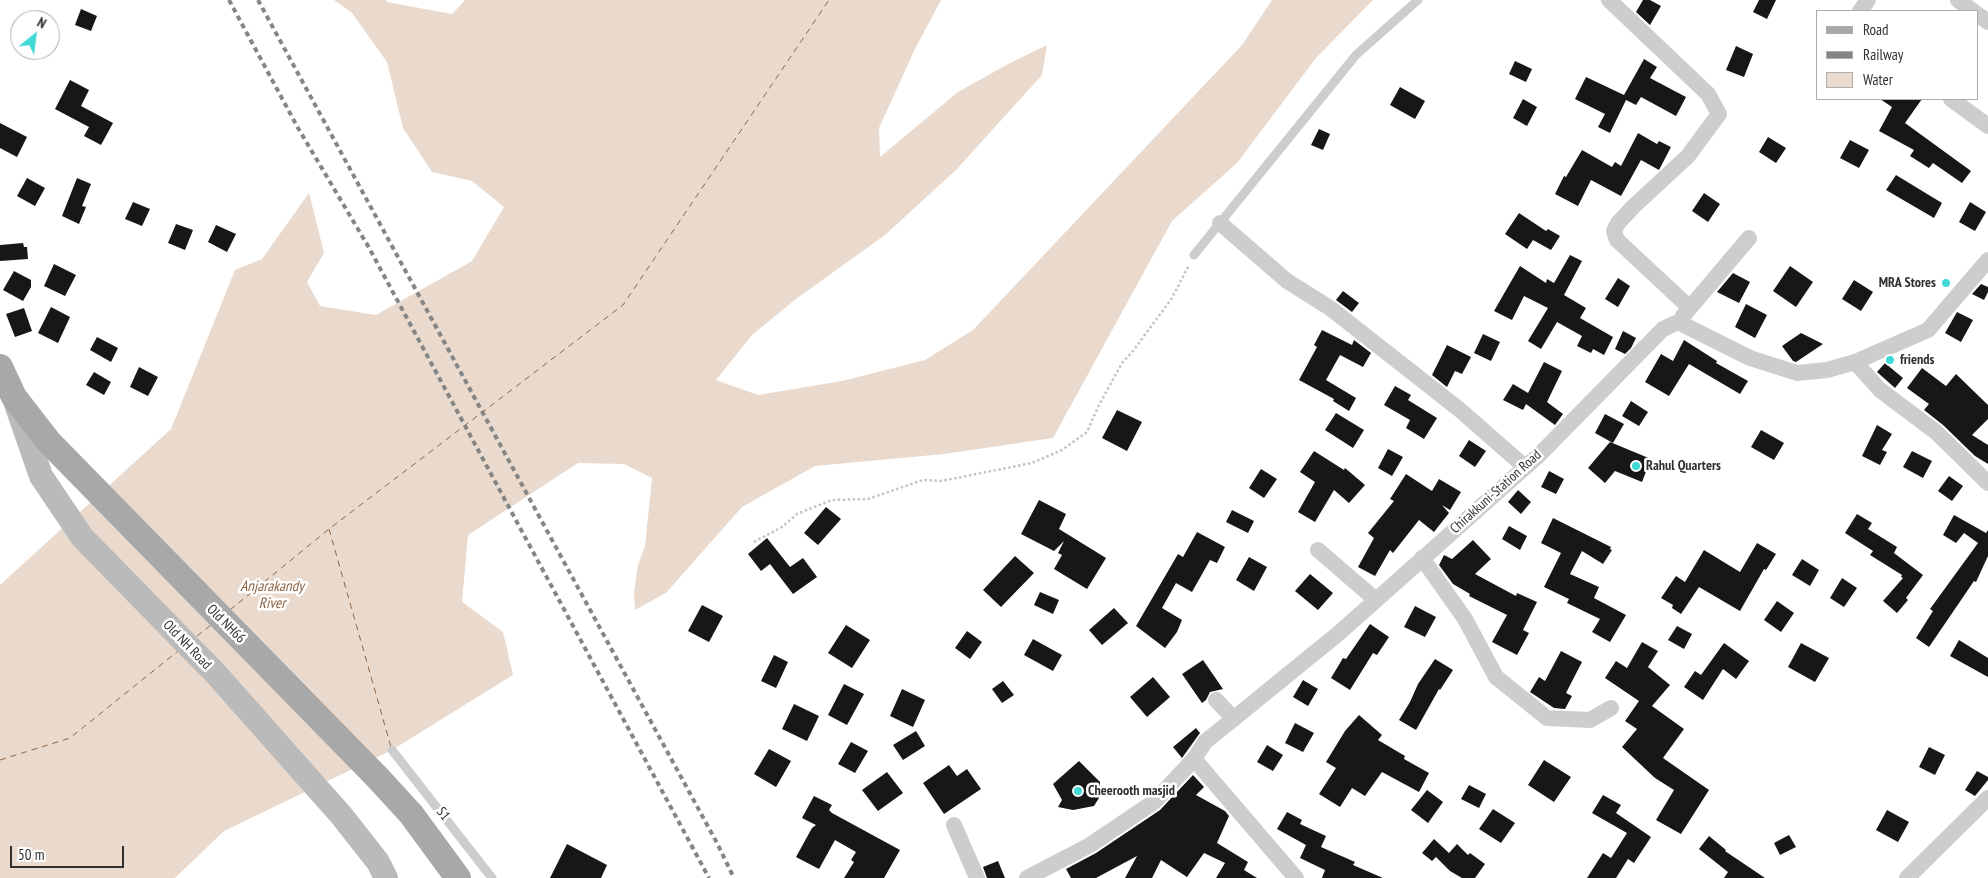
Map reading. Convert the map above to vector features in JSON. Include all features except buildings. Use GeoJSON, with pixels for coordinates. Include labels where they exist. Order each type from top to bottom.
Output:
{"type":"FeatureCollection","features":[{"type":"Feature","properties":{"kind":"main road","name":"Old NH66"},"geometry":{"type":"LineString","coordinates":[[0,367],[14,397],[48,441],[411,814],[458,878]]}},
{"type":"Feature","properties":{"kind":"street"},"geometry":{"type":"LineString","coordinates":[[1609,0],[1708,94],[1719,114],[1688,156],[1618,222],[1614,231],[1617,240],[1690,308]]}},
{"type":"Feature","properties":{"kind":"street"},"geometry":{"type":"LineString","coordinates":[[1958,0],[1973,10]]}},
{"type":"Feature","properties":{"kind":"street"},"geometry":{"type":"LineString","coordinates":[[1952,100],[1988,126]]}},
{"type":"Feature","properties":{"kind":"street"},"geometry":{"type":"LineString","coordinates":[[1220,223],[1287,281],[1330,308],[1460,410],[1525,466]]}},
{"type":"Feature","properties":{"kind":"street","name":"Chirakkuni-Station Road"},"geometry":{"type":"LineString","coordinates":[[1027,878],[1090,845],[1154,802],[1194,760],[1206,742],[1288,677],[1376,600],[1422,558],[1445,531],[1525,466],[1594,400],[1663,329],[1678,322],[1749,238]]}},
{"type":"Feature","properties":{"kind":"street"},"geometry":{"type":"LineString","coordinates":[[1678,322],[1750,358],[1797,373],[1827,370],[1855,362],[1928,330],[1988,260]]}},
{"type":"Feature","properties":{"kind":"street"},"geometry":{"type":"LineString","coordinates":[[1855,362],[1880,390],[1936,432],[1988,483]]}},
{"type":"Feature","properties":{"kind":"street","name":"Old NH Road"},"geometry":{"type":"LineString","coordinates":[[14,397],[41,476],[58,505],[82,537],[216,674],[341,815],[378,862],[386,878]]}},
{"type":"Feature","properties":{"kind":"street"},"geometry":{"type":"LineString","coordinates":[[1318,550],[1376,600]]}},
{"type":"Feature","properties":{"kind":"street"},"geometry":{"type":"LineString","coordinates":[[1422,558],[1465,619],[1496,677],[1547,718],[1590,720],[1611,708]]}},
{"type":"Feature","properties":{"kind":"street"},"geometry":{"type":"LineString","coordinates":[[1216,700],[1234,719]]}},
{"type":"Feature","properties":{"kind":"street"},"geometry":{"type":"LineString","coordinates":[[1194,760],[1296,878]]}},
{"type":"Feature","properties":{"kind":"street"},"geometry":{"type":"LineString","coordinates":[[1907,878],[1988,798]]}},
{"type":"Feature","properties":{"kind":"street"},"geometry":{"type":"LineString","coordinates":[[954,825],[977,878]]}},
{"type":"Feature","properties":{"kind":"lane"},"geometry":{"type":"LineString","coordinates":[[1194,255],[1356,55],[1418,0]]}},
{"type":"Feature","properties":{"kind":"lane","name":"S1"},"geometry":{"type":"LineString","coordinates":[[392,750],[492,878]]}},
{"type":"Feature","properties":{"kind":"path"},"geometry":{"type":"LineString","coordinates":[[754,542],[782,527],[797,514],[832,500],[868,499],[923,480],[941,480],[1032,463],[1062,450],[1087,432],[1122,363],[1172,298],[1194,255]]}},
{"type":"Feature","properties":{"kind":"water","name":"Anjarakandy River"},"geometry":{"type":"Polygon","coordinates":[[[334,0],[386,0],[387,2],[452,14],[465,0],[941,0],[914,51],[879,128],[880,157],[958,92],[1047,45],[1042,75],[956,170],[885,235],[796,299],[752,335],[716,380],[758,395],[842,381],[925,360],[973,330],[1242,45],[1272,0],[1373,0],[1316,58],[1237,163],[1172,221],[1053,438],[944,454],[815,466],[742,507],[666,593],[635,610],[634,593],[638,565],[645,546],[652,478],[624,464],[578,463],[468,535],[462,602],[503,632],[513,675],[392,750],[224,831],[175,878],[0,878],[0,585],[171,429],[235,270],[262,259],[309,193],[324,253],[307,282],[320,306],[376,315],[472,261],[504,207],[472,181],[432,172],[403,128],[387,62],[352,13],[334,0]]]}},
{"type":"Feature","properties":{"kind":"ferry route"},"geometry":{"type":"LineString","coordinates":[[230,610],[329,529],[623,305],[829,0]]}},
{"type":"Feature","properties":{"kind":"ferry route"},"geometry":{"type":"LineString","coordinates":[[329,529],[391,747]]}},
{"type":"Feature","properties":{"kind":"ferry route"},"geometry":{"type":"LineString","coordinates":[[197,636],[211,625]]}},
{"type":"Feature","properties":{"kind":"ferry route"},"geometry":{"type":"LineString","coordinates":[[0,760],[70,738],[178,651]]}},
{"type":"Feature","properties":{"kind":"railway"},"geometry":{"type":"LineString","coordinates":[[229,0],[298,128],[368,246],[709,878]]}},
{"type":"Feature","properties":{"kind":"railway"},"geometry":{"type":"LineString","coordinates":[[258,0],[717,843],[734,878]]}},
{"type":"Feature","properties":{"kind":"place","name":"MRA Stores"},"geometry":{"type":"Point","coordinates":[1946,283]}},
{"type":"Feature","properties":{"kind":"place","name":"friends"},"geometry":{"type":"Point","coordinates":[1890,360]}},
{"type":"Feature","properties":{"kind":"place","name":"Rahul Quarters"},"geometry":{"type":"Point","coordinates":[1636,466]}},
{"type":"Feature","properties":{"kind":"place","name":"Cheerooth masjid"},"geometry":{"type":"Point","coordinates":[1078,791]}}]}
